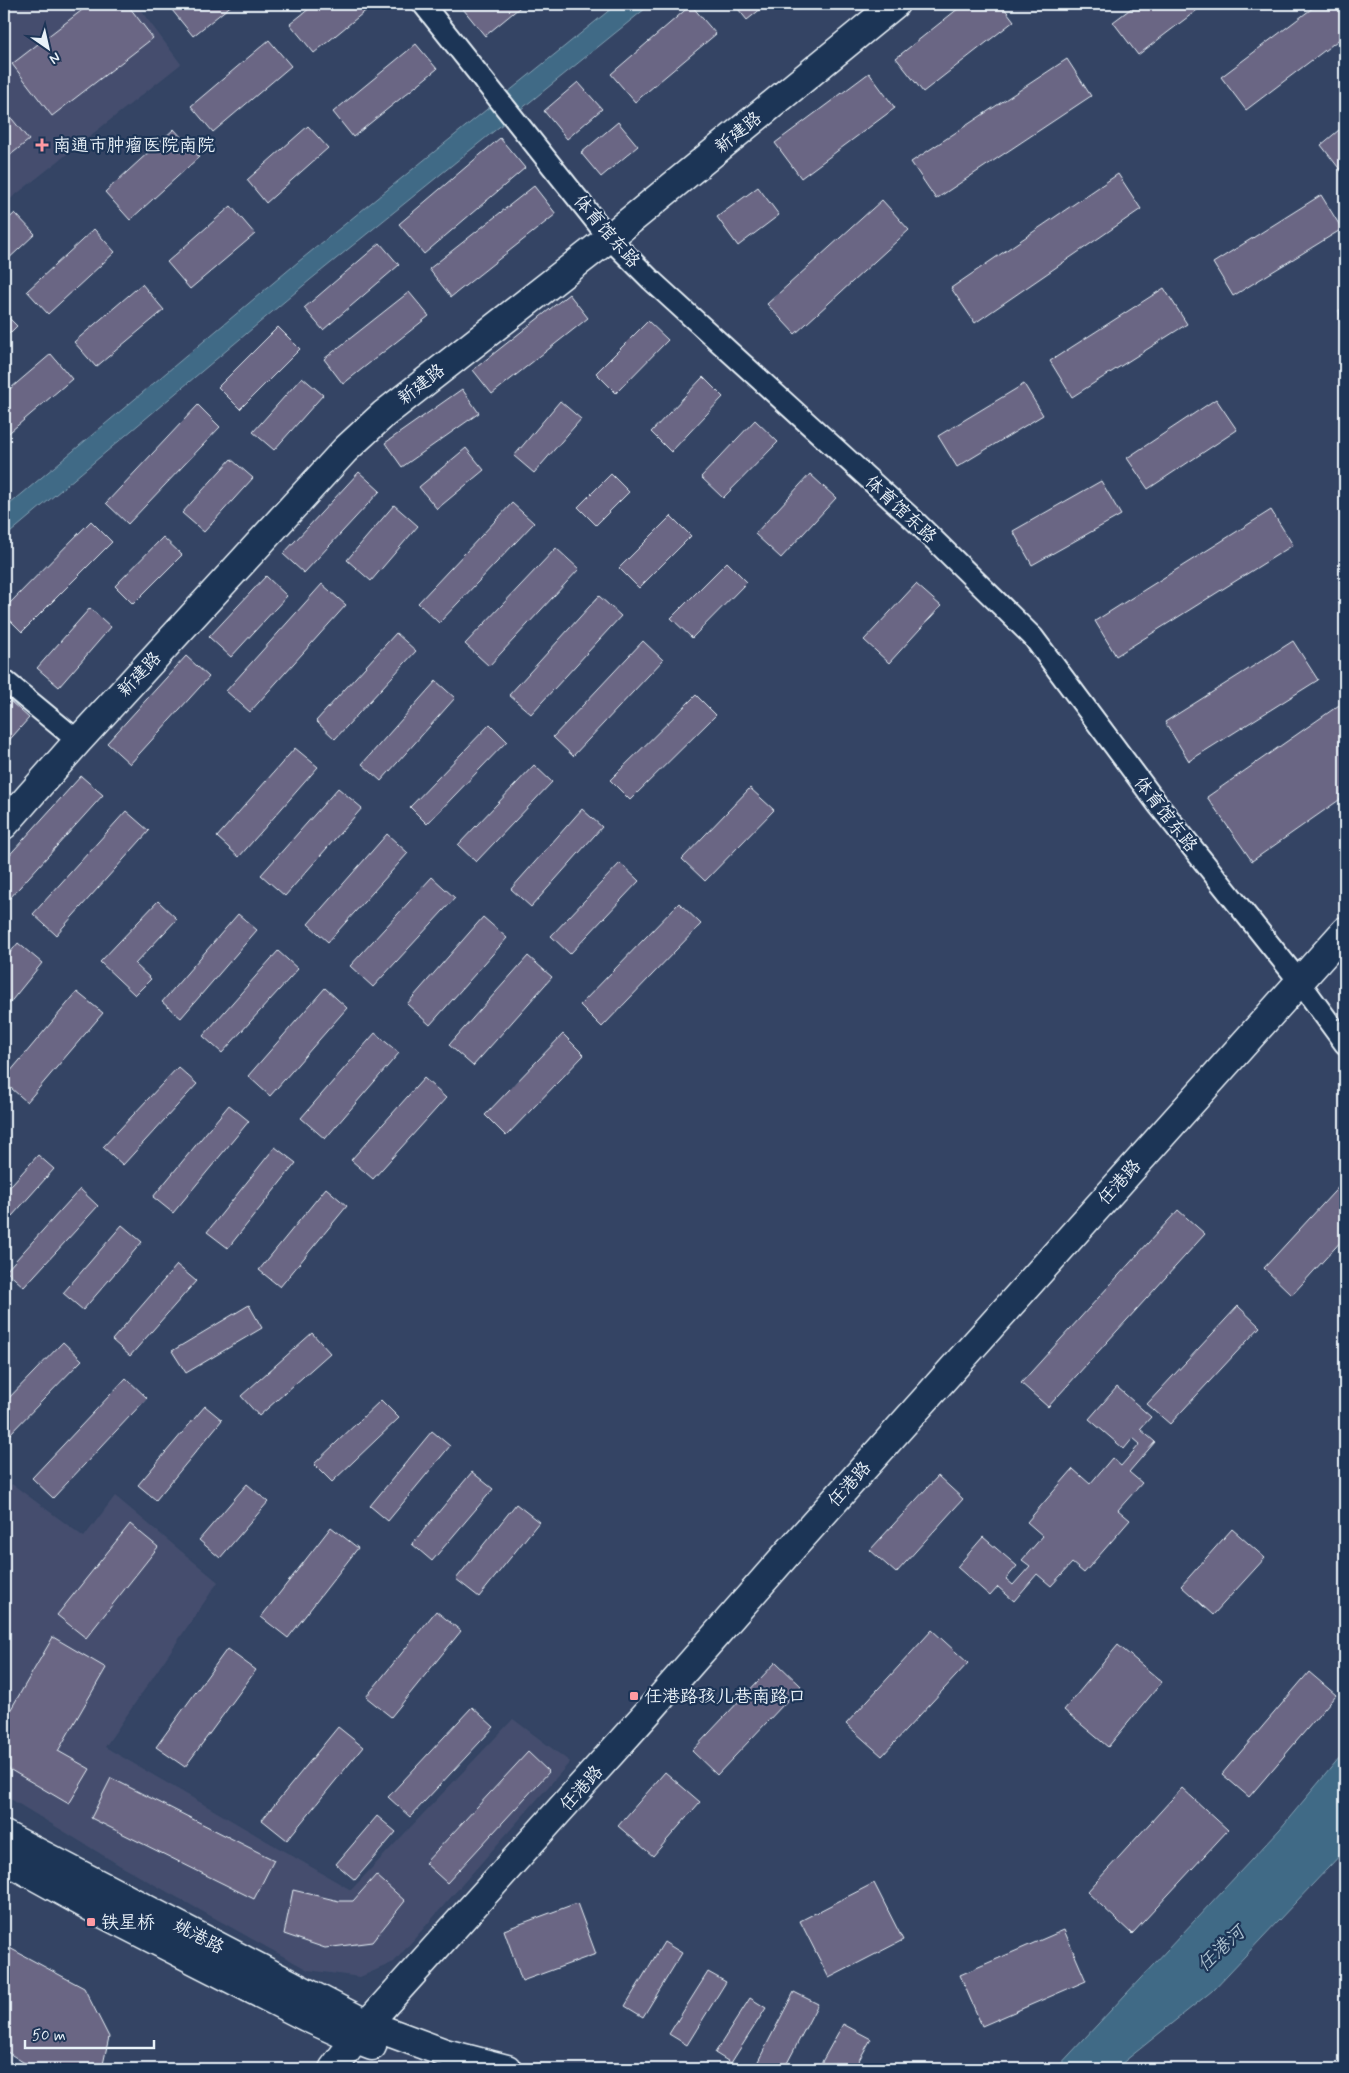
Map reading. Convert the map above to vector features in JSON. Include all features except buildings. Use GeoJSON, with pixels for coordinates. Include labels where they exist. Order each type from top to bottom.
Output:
{"type":"FeatureCollection","features":[{"type":"Feature","properties":{"kind":"street","name":"体育馆东路"},"geometry":{"type":"LineString","coordinates":[[423,4],[609,238],[651,280],[916,522],[1033,637],[1159,806],[1299,981],[1345,1044]]}},
{"type":"Feature","properties":{"kind":"street","name":"新建路"},"geometry":{"type":"LineString","coordinates":[[4,825],[78,741],[345,450],[384,414],[609,238],[895,4]]}},
{"type":"Feature","properties":{"kind":"street"},"geometry":{"type":"LineString","coordinates":[[4,680],[78,741]]}},
{"type":"Feature","properties":{"kind":"street","name":"任港路"},"geometry":{"type":"LineString","coordinates":[[333,2069],[361,2032],[650,1711],[785,1556],[1345,931]]}},
{"type":"Feature","properties":{"kind":"street","name":"姚港路"},"geometry":{"type":"LineString","coordinates":[[4,1835],[361,2032]]}},
{"type":"Feature","properties":{"kind":"street","name":"姚港路"},"geometry":{"type":"LineString","coordinates":[[4,1859],[98,1912],[361,2032]]}},
{"type":"Feature","properties":{"kind":"street"},"geometry":{"type":"LineString","coordinates":[[361,2032],[442,2069]]}},
{"type":"Feature","properties":{"kind":"street"},"geometry":{"type":"LineString","coordinates":[[361,2032],[507,2069]]}},
{"type":"Feature","properties":{"kind":"shaded area","name":"南通市肿瘤医院南院"},"geometry":{"type":"Polygon","coordinates":[[[4,4],[136,4],[181,64],[4,204],[4,4]]]}},
{"type":"Feature","properties":{"kind":"shaded area"},"geometry":{"type":"Polygon","coordinates":[[[12,1484],[84,1537],[115,1496],[218,1582],[105,1747],[351,1890],[513,1719],[570,1762],[394,1962],[360,1977],[308,1970],[119,1865],[4,1795],[4,1496],[12,1484]]]}},
{"type":"Feature","properties":{"kind":"water"},"geometry":{"type":"Polygon","coordinates":[[[617,4],[651,4],[310,280],[4,538],[4,509],[298,262],[617,4]]]}},
{"type":"Feature","properties":{"kind":"water","name":"任港河"},"geometry":{"type":"Polygon","coordinates":[[[1345,1751],[1345,1850],[1212,1991],[1115,2069],[1056,2069],[1280,1829],[1345,1751]]]}},
{"type":"Feature","properties":{"kind":"place","name":"南通市肿瘤医院南院"},"geometry":{"type":"Point","coordinates":[42,145]}},
{"type":"Feature","properties":{"kind":"place","name":"任港路孩儿巷南路口"},"geometry":{"type":"Point","coordinates":[634,1696]}},
{"type":"Feature","properties":{"kind":"place","name":"铁星桥"},"geometry":{"type":"Point","coordinates":[91,1922]}}]}
